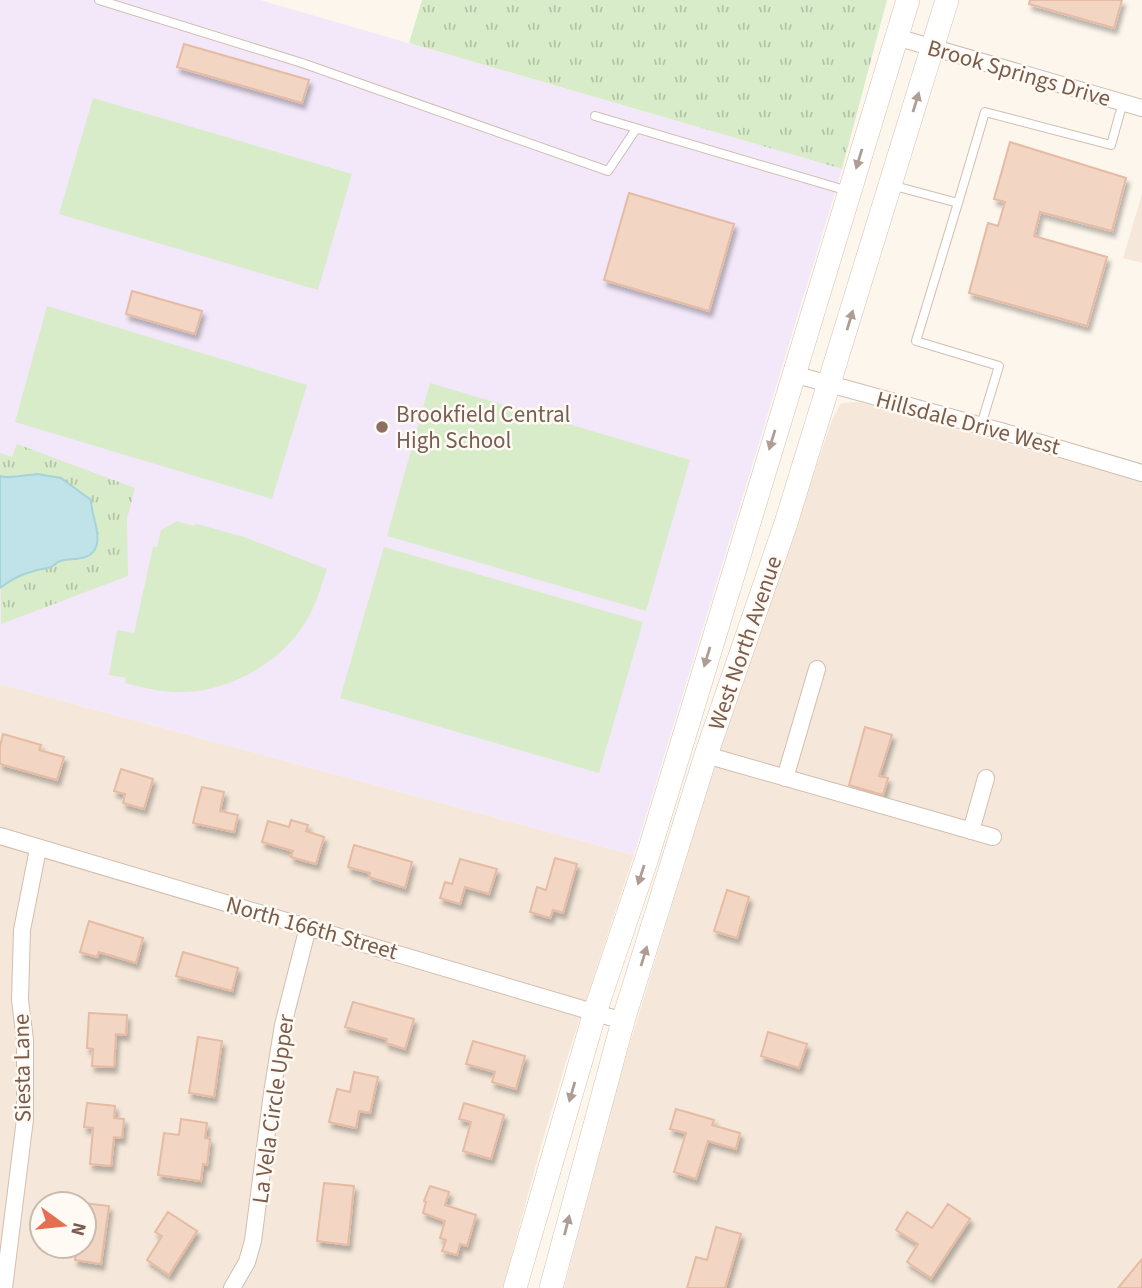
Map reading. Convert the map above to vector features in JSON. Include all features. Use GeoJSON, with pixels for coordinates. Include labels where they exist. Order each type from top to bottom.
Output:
{"type":"FeatureCollection","features":[{"type":"Feature","properties":{"kind":"main road","name":"West North Avenue"},"geometry":{"type":"LineString","coordinates":[[515,1288],[595,1012],[648,855],[908,0]]}},
{"type":"Feature","properties":{"kind":"main road","name":"West North Avenue"},"geometry":{"type":"LineString","coordinates":[[551,1288],[623,1021],[706,755],[786,523],[830,385],[947,0]]}},
{"type":"Feature","properties":{"kind":"street","name":"Brook Springs Drive"},"geometry":{"type":"LineString","coordinates":[[896,37],[1142,108]]}},
{"type":"Feature","properties":{"kind":"street","name":"Hillsdale Drive West"},"geometry":{"type":"LineString","coordinates":[[793,374],[1142,472]]}},
{"type":"Feature","properties":{"kind":"street"},"geometry":{"type":"LineString","coordinates":[[785,778],[817,669]]}},
{"type":"Feature","properties":{"kind":"street"},"geometry":{"type":"LineString","coordinates":[[706,755],[993,837]]}},
{"type":"Feature","properties":{"kind":"street"},"geometry":{"type":"LineString","coordinates":[[971,831],[986,778]]}},
{"type":"Feature","properties":{"kind":"street","name":"North 166th Street"},"geometry":{"type":"LineString","coordinates":[[0,836],[623,1021]]}},
{"type":"Feature","properties":{"kind":"street","name":"Siesta Lane"},"geometry":{"type":"LineString","coordinates":[[4,1288],[25,1119],[24,1040],[20,1000],[22,930],[38,849]]}},
{"type":"Feature","properties":{"kind":"street","name":"La Vela Circle Upper"},"geometry":{"type":"LineString","coordinates":[[232,1288],[247,1262],[253,1241],[283,1025],[308,927]]}},
{"type":"Feature","properties":{"kind":"lane"},"geometry":{"type":"LineString","coordinates":[[99,0],[302,63],[608,171],[636,129]]}},
{"type":"Feature","properties":{"kind":"lane"},"geometry":{"type":"LineString","coordinates":[[981,425],[999,366],[916,341],[985,111],[1111,145],[1123,102]]}},
{"type":"Feature","properties":{"kind":"lane"},"geometry":{"type":"LineString","coordinates":[[596,116],[849,191]]}},
{"type":"Feature","properties":{"kind":"lane"},"geometry":{"type":"LineString","coordinates":[[891,185],[958,203]]}},
{"type":"Feature","properties":{"kind":"shaded area","name":"Brookfield Central High School"},"geometry":{"type":"Polygon","coordinates":[[[0,0],[260,0],[842,169],[634,855],[0,684],[0,0]]]}},
{"type":"Feature","properties":{"kind":"shaded area"},"geometry":{"type":"Polygon","coordinates":[[[1142,194],[1142,263],[1123,258],[1142,194]]]}},
{"type":"Feature","properties":{"kind":"shaded area"},"geometry":{"type":"Polygon","coordinates":[[[858,402],[1142,481],[1142,1288],[564,1288],[620,1076],[712,774],[832,420],[841,403],[858,402]]]}},
{"type":"Feature","properties":{"kind":"shaded area"},"geometry":{"type":"Polygon","coordinates":[[[0,684],[634,855],[569,1052],[503,1288],[0,1288],[0,684]]]}},
{"type":"Feature","properties":{"kind":"green space"},"geometry":{"type":"Polygon","coordinates":[[[422,0],[887,0],[842,169],[409,43],[422,0]]]}},
{"type":"Feature","properties":{"kind":"green space"},"geometry":{"type":"Polygon","coordinates":[[[93,98],[352,174],[318,290],[59,214],[93,98]]]}},
{"type":"Feature","properties":{"kind":"green space"},"geometry":{"type":"Polygon","coordinates":[[[47,306],[307,385],[272,499],[15,422],[47,306]]]}},
{"type":"Feature","properties":{"kind":"green space"},"geometry":{"type":"Polygon","coordinates":[[[430,383],[690,460],[646,611],[387,536],[430,383]]]}},
{"type":"Feature","properties":{"kind":"green space"},"geometry":{"type":"Polygon","coordinates":[[[17,444],[135,488],[127,519],[128,576],[1,624],[0,453],[12,457],[17,444]]]}},
{"type":"Feature","properties":{"kind":"green space"},"geometry":{"type":"Polygon","coordinates":[[[177,521],[244,537],[327,569],[306,622],[278,654],[250,674],[234,681],[217,687],[184,692],[140,687],[125,683],[126,678],[109,675],[117,630],[134,633],[153,547],[157,547],[161,530],[177,521]]]}},
{"type":"Feature","properties":{"kind":"green space"},"geometry":{"type":"Polygon","coordinates":[[[384,547],[643,622],[599,773],[340,698],[384,547]]]}},
{"type":"Feature","properties":{"kind":"water"},"geometry":{"type":"Polygon","coordinates":[[[37,474],[61,478],[91,500],[97,544],[86,557],[65,560],[36,570],[0,588],[0,476],[37,474]]]}},
{"type":"Feature","properties":{"kind":"building"},"geometry":{"type":"Polygon","coordinates":[[[1030,0],[1122,0],[1114,28],[1029,4],[1030,0]]]}},
{"type":"Feature","properties":{"kind":"building"},"geometry":{"type":"Polygon","coordinates":[[[184,44],[309,80],[302,103],[177,67],[184,44]]]}},
{"type":"Feature","properties":{"kind":"building"},"geometry":{"type":"Polygon","coordinates":[[[1010,142],[1126,178],[1112,231],[1040,212],[1034,236],[1107,257],[1087,326],[969,293],[988,223],[998,226],[1005,202],[994,199],[1010,142]]]}},
{"type":"Feature","properties":{"kind":"building"},"geometry":{"type":"Polygon","coordinates":[[[629,193],[734,224],[709,311],[604,280],[629,193]]]}},
{"type":"Feature","properties":{"kind":"building"},"geometry":{"type":"Polygon","coordinates":[[[132,291],[202,311],[195,334],[126,314],[132,291]]]}},
{"type":"Feature","properties":{"kind":"building"},"geometry":{"type":"Polygon","coordinates":[[[865,727],[892,735],[879,776],[888,778],[883,795],[849,785],[865,727]]]}},
{"type":"Feature","properties":{"kind":"building"},"geometry":{"type":"Polygon","coordinates":[[[3,734],[41,745],[39,750],[64,757],[57,780],[0,764],[3,734]]]}},
{"type":"Feature","properties":{"kind":"building"},"geometry":{"type":"Polygon","coordinates":[[[121,769],[153,779],[144,809],[123,803],[125,794],[114,791],[121,769]]]}},
{"type":"Feature","properties":{"kind":"building"},"geometry":{"type":"Polygon","coordinates":[[[202,787],[224,792],[220,811],[238,815],[234,832],[193,823],[202,787]]]}},
{"type":"Feature","properties":{"kind":"building"},"geometry":{"type":"Polygon","coordinates":[[[291,820],[308,825],[306,831],[324,837],[316,864],[291,857],[293,851],[262,842],[268,821],[289,827],[291,820]]]}},
{"type":"Feature","properties":{"kind":"building"},"geometry":{"type":"Polygon","coordinates":[[[354,845],[412,862],[405,888],[369,877],[370,873],[348,867],[354,845]]]}},
{"type":"Feature","properties":{"kind":"building"},"geometry":{"type":"Polygon","coordinates":[[[555,858],[577,864],[563,913],[553,910],[550,918],[530,912],[537,887],[546,890],[555,858]]]}},
{"type":"Feature","properties":{"kind":"building"},"geometry":{"type":"Polygon","coordinates":[[[460,859],[497,869],[489,894],[465,887],[460,904],[440,898],[445,882],[452,884],[460,859]]]}},
{"type":"Feature","properties":{"kind":"building"},"geometry":{"type":"Polygon","coordinates":[[[727,890],[749,897],[737,938],[714,931],[727,890]]]}},
{"type":"Feature","properties":{"kind":"building"},"geometry":{"type":"Polygon","coordinates":[[[89,921],[143,938],[136,963],[99,952],[97,957],[80,952],[89,921]]]}},
{"type":"Feature","properties":{"kind":"building"},"geometry":{"type":"Polygon","coordinates":[[[183,952],[238,968],[232,991],[176,976],[183,952]]]}},
{"type":"Feature","properties":{"kind":"building"},"geometry":{"type":"Polygon","coordinates":[[[353,1002],[414,1019],[405,1049],[386,1043],[387,1039],[345,1027],[353,1002]]]}},
{"type":"Feature","properties":{"kind":"building"},"geometry":{"type":"Polygon","coordinates":[[[89,1013],[127,1015],[126,1035],[116,1034],[114,1067],[92,1066],[93,1049],[87,1048],[89,1013]]]}},
{"type":"Feature","properties":{"kind":"building"},"geometry":{"type":"Polygon","coordinates":[[[768,1032],[807,1044],[799,1068],[761,1056],[768,1032]]]}},
{"type":"Feature","properties":{"kind":"building"},"geometry":{"type":"Polygon","coordinates":[[[198,1037],[222,1041],[214,1097],[189,1093],[198,1037]]]}},
{"type":"Feature","properties":{"kind":"building"},"geometry":{"type":"Polygon","coordinates":[[[473,1041],[525,1056],[516,1089],[492,1082],[495,1072],[466,1064],[473,1041]]]}},
{"type":"Feature","properties":{"kind":"building"},"geometry":{"type":"Polygon","coordinates":[[[354,1072],[378,1077],[370,1113],[359,1111],[356,1128],[329,1122],[337,1089],[350,1092],[354,1072]]]}},
{"type":"Feature","properties":{"kind":"building"},"geometry":{"type":"Polygon","coordinates":[[[87,1103],[115,1106],[114,1118],[124,1119],[122,1138],[114,1137],[111,1166],[90,1164],[93,1128],[84,1127],[87,1103]]]}},
{"type":"Feature","properties":{"kind":"building"},"geometry":{"type":"Polygon","coordinates":[[[464,1103],[504,1115],[491,1159],[463,1151],[471,1122],[459,1119],[464,1103]]]}},
{"type":"Feature","properties":{"kind":"building"},"geometry":{"type":"Polygon","coordinates":[[[676,1109],[714,1120],[712,1125],[740,1133],[736,1149],[708,1141],[696,1179],[674,1172],[686,1133],[670,1129],[676,1109]]]}},
{"type":"Feature","properties":{"kind":"building"},"geometry":{"type":"Polygon","coordinates":[[[181,1119],[207,1123],[205,1138],[210,1139],[207,1165],[203,1164],[201,1181],[158,1175],[164,1133],[179,1135],[181,1119]]]}},
{"type":"Feature","properties":{"kind":"building"},"geometry":{"type":"Polygon","coordinates":[[[324,1183],[354,1186],[348,1245],[317,1241],[324,1183]]]}},
{"type":"Feature","properties":{"kind":"building"},"geometry":{"type":"Polygon","coordinates":[[[430,1186],[449,1192],[445,1205],[476,1215],[467,1246],[460,1244],[457,1255],[442,1251],[446,1240],[440,1238],[445,1221],[423,1213],[430,1186]]]}},
{"type":"Feature","properties":{"kind":"building"},"geometry":{"type":"Polygon","coordinates":[[[948,1204],[970,1219],[931,1278],[907,1262],[918,1244],[896,1230],[907,1212],[932,1228],[948,1204]]]}},
{"type":"Feature","properties":{"kind":"building"},"geometry":{"type":"Polygon","coordinates":[[[98,1205],[109,1206],[101,1264],[75,1260],[98,1260],[98,1205]]]}},
{"type":"Feature","properties":{"kind":"building"},"geometry":{"type":"Polygon","coordinates":[[[168,1212],[197,1231],[169,1275],[147,1260],[162,1236],[155,1232],[168,1212]]]}},
{"type":"Feature","properties":{"kind":"building"},"geometry":{"type":"Polygon","coordinates":[[[716,1227],[741,1234],[725,1288],[687,1288],[696,1257],[707,1260],[716,1227]]]}},
{"type":"Feature","properties":{"kind":"building"},"geometry":{"type":"Polygon","coordinates":[[[1142,1259],[1142,1288],[1118,1288],[1142,1259]]]}},
{"type":"Feature","properties":{"kind":"place","name":"Brookfield Central High School"},"geometry":{"type":"Point","coordinates":[382,427]}}]}
